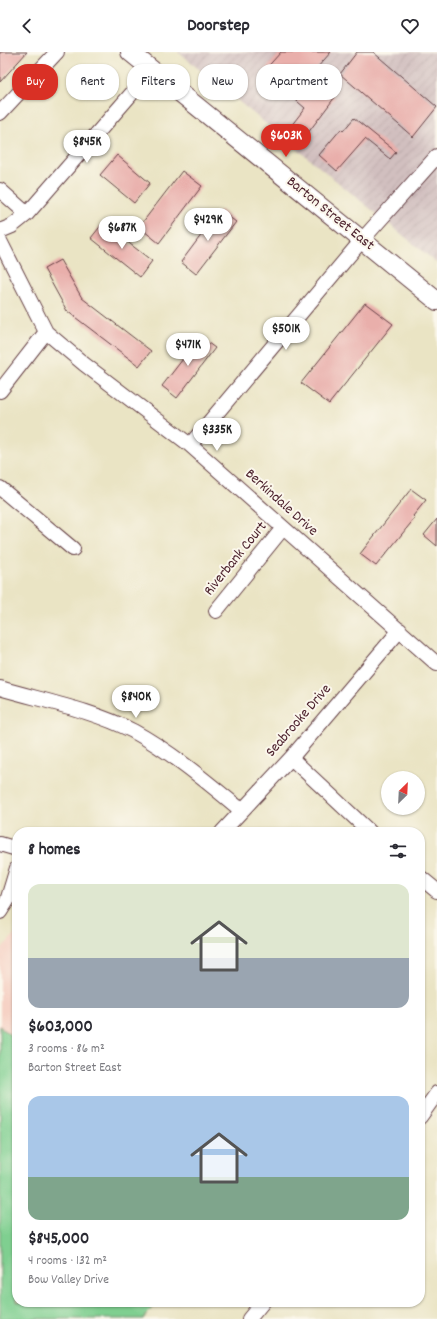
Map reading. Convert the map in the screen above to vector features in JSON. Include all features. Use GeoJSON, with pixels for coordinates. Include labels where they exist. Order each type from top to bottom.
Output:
{"type":"FeatureCollection","features":[{"type":"Feature","properties":{"kind":"main road","name":"Barton Street East"},"geometry":{"type":"LineString","coordinates":[[130,52],[146,64]]}},
{"type":"Feature","properties":{"kind":"main road","name":"Barton Street East"},"geometry":{"type":"LineString","coordinates":[[190,99],[437,301]]}},
{"type":"Feature","properties":{"kind":"street"},"geometry":{"type":"LineString","coordinates":[[0,113],[58,52]]}},
{"type":"Feature","properties":{"kind":"street"},"geometry":{"type":"LineString","coordinates":[[0,231],[12,226],[27,214],[127,99]]}},
{"type":"Feature","properties":{"kind":"street"},"geometry":{"type":"LineString","coordinates":[[190,445],[362,240],[437,156]]}},
{"type":"Feature","properties":{"kind":"street"},"geometry":{"type":"LineString","coordinates":[[0,190],[27,214]]}},
{"type":"Feature","properties":{"kind":"street","name":"Berkindale Drive"},"geometry":{"type":"LineString","coordinates":[[0,241],[46,332],[84,364],[190,445],[437,664]]}},
{"type":"Feature","properties":{"kind":"street"},"geometry":{"type":"LineString","coordinates":[[0,391],[46,332]]}},
{"type":"Feature","properties":{"kind":"street"},"geometry":{"type":"LineString","coordinates":[[0,488],[73,549]]}},
{"type":"Feature","properties":{"kind":"street","name":"Riverbank Court"},"geometry":{"type":"LineString","coordinates":[[216,611],[283,528]]}},
{"type":"Feature","properties":{"kind":"street","name":"Seabrooke Drive"},"geometry":{"type":"LineString","coordinates":[[227,827],[291,758],[400,630]]}},
{"type":"Feature","properties":{"kind":"street"},"geometry":{"type":"LineString","coordinates":[[0,688],[84,712],[132,731],[180,760],[242,810]]}},
{"type":"Feature","properties":{"kind":"street"},"geometry":{"type":"LineString","coordinates":[[291,758],[365,827]]}},
{"type":"Feature","properties":{"kind":"street"},"geometry":{"type":"LineString","coordinates":[[0,844],[12,848]]}},
{"type":"Feature","properties":{"kind":"street"},"geometry":{"type":"LineString","coordinates":[[425,881],[437,891]]}},
{"type":"Feature","properties":{"kind":"street"},"geometry":{"type":"LineString","coordinates":[[0,912],[7,900],[12,884]]}},
{"type":"Feature","properties":{"kind":"street"},"geometry":{"type":"LineString","coordinates":[[425,1110],[437,1093]]}},
{"type":"Feature","properties":{"kind":"street"},"geometry":{"type":"LineString","coordinates":[[249,1319],[259,1307]]}},
{"type":"Feature","properties":{"kind":"shaded area"},"geometry":{"type":"Polygon","coordinates":[[[178,52],[437,52],[437,263],[237,100],[248,100],[248,64],[198,64],[198,68],[178,52]]]}},
{"type":"Feature","properties":{"kind":"shaded area"},"geometry":{"type":"Polygon","coordinates":[[[12,937],[12,1037],[0,1026],[0,950],[12,937]]]}},
{"type":"Feature","properties":{"kind":"green space"},"geometry":{"type":"Polygon","coordinates":[[[0,1026],[12,1037],[12,1307],[153,1307],[143,1319],[0,1319],[0,1026]]]}},
{"type":"Feature","properties":{"kind":"building"},"geometry":{"type":"Polygon","coordinates":[[[0,52],[27,52],[16,64],[12,64],[12,69],[0,82],[0,52]]]}},
{"type":"Feature","properties":{"kind":"building"},"geometry":{"type":"Polygon","coordinates":[[[281,52],[331,52],[320,64],[270,64],[281,52]]]}},
{"type":"Feature","properties":{"kind":"building"},"geometry":{"type":"Polygon","coordinates":[[[357,52],[373,52],[437,107],[413,137],[342,76],[342,71],[357,52]]]}},
{"type":"Feature","properties":{"kind":"building"},"geometry":{"type":"Polygon","coordinates":[[[296,100],[333,100],[301,142],[287,131],[305,108],[296,100]]]}},
{"type":"Feature","properties":{"kind":"building"},"geometry":{"type":"Polygon","coordinates":[[[354,118],[396,152],[390,159],[365,139],[337,171],[319,155],[341,129],[343,131],[354,118]]]}},
{"type":"Feature","properties":{"kind":"building"},"geometry":{"type":"Polygon","coordinates":[[[117,155],[150,183],[134,203],[100,175],[117,155]]]}},
{"type":"Feature","properties":{"kind":"building"},"geometry":{"type":"Polygon","coordinates":[[[182,171],[202,186],[159,243],[139,227],[182,171]]]}},
{"type":"Feature","properties":{"kind":"building"},"geometry":{"type":"Polygon","coordinates":[[[220,210],[236,222],[196,274],[181,262],[220,210]]]}},
{"type":"Feature","properties":{"kind":"building"},"geometry":{"type":"Polygon","coordinates":[[[103,223],[152,261],[140,277],[91,238],[103,223]]]}},
{"type":"Feature","properties":{"kind":"building"},"geometry":{"type":"Polygon","coordinates":[[[60,260],[82,298],[151,351],[139,366],[67,311],[44,269],[60,260]]]}},
{"type":"Feature","properties":{"kind":"building"},"geometry":{"type":"Polygon","coordinates":[[[365,303],[393,324],[329,404],[301,383],[365,303]]]}},
{"type":"Feature","properties":{"kind":"building"},"geometry":{"type":"Polygon","coordinates":[[[200,337],[215,348],[177,398],[162,386],[200,337]]]}},
{"type":"Feature","properties":{"kind":"building"},"geometry":{"type":"Polygon","coordinates":[[[411,489],[426,500],[413,516],[415,518],[376,566],[360,554],[411,489]]]}},
{"type":"Feature","properties":{"kind":"building"},"geometry":{"type":"Polygon","coordinates":[[[437,519],[437,546],[424,535],[437,519]]]}}]}
